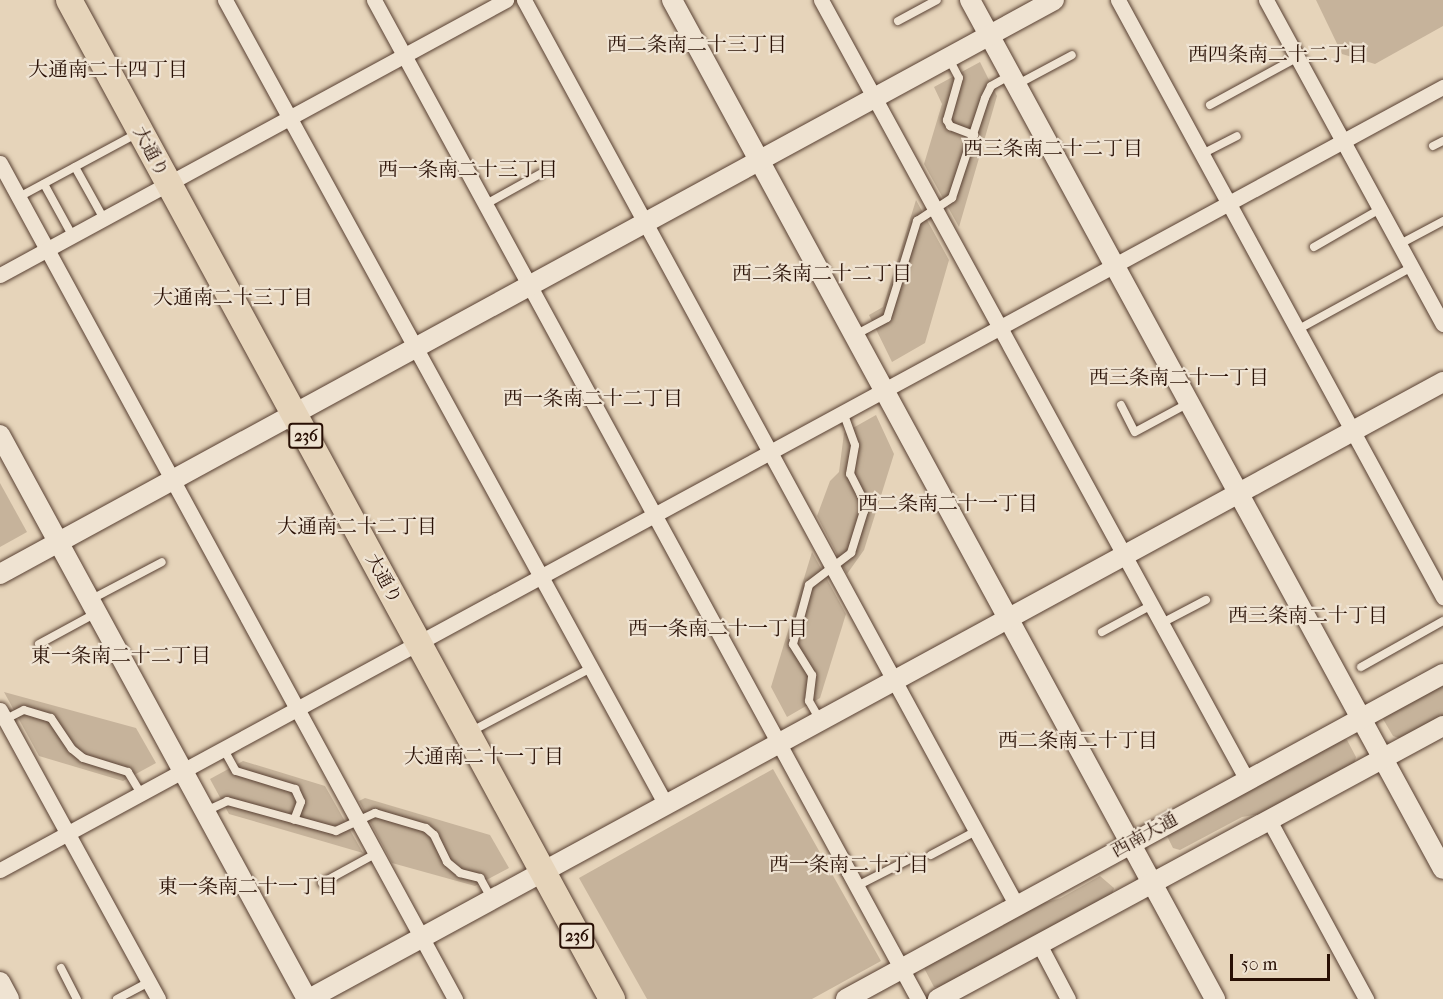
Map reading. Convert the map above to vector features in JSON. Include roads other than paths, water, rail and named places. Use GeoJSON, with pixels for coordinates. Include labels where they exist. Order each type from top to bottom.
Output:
{"type":"FeatureCollection","features":[{"type":"Feature","properties":{"kind":"highway","name":"大通り"},"geometry":{"type":"LineString","coordinates":[[69,0],[612,999]]}},
{"type":"Feature","properties":{"kind":"street"},"geometry":{"type":"LineString","coordinates":[[225,0],[413,348],[666,805]]}},
{"type":"Feature","properties":{"kind":"street"},"geometry":{"type":"LineString","coordinates":[[374,0],[918,999]]}},
{"type":"Feature","properties":{"kind":"street"},"geometry":{"type":"LineString","coordinates":[[0,275],[506,0]]}},
{"type":"Feature","properties":{"kind":"street"},"geometry":{"type":"LineString","coordinates":[[524,0],[1017,906]]}},
{"type":"Feature","properties":{"kind":"street"},"geometry":{"type":"LineString","coordinates":[[672,0],[1215,999]]}},
{"type":"Feature","properties":{"kind":"street"},"geometry":{"type":"LineString","coordinates":[[821,0],[997,327],[1247,780]]}},
{"type":"Feature","properties":{"kind":"street"},"geometry":{"type":"LineString","coordinates":[[970,0],[1112,265],[1443,869]]}},
{"type":"Feature","properties":{"kind":"street"},"geometry":{"type":"LineString","coordinates":[[0,574],[1054,0]]}},
{"type":"Feature","properties":{"kind":"street"},"geometry":{"type":"LineString","coordinates":[[1118,0],[1443,597]]}},
{"type":"Feature","properties":{"kind":"street"},"geometry":{"type":"LineString","coordinates":[[1266,0],[1443,324]]}},
{"type":"Feature","properties":{"kind":"street"},"geometry":{"type":"LineString","coordinates":[[0,870],[297,708],[541,579],[654,513],[1443,87]]}},
{"type":"Feature","properties":{"kind":"street"},"geometry":{"type":"LineString","coordinates":[[0,163],[455,999]]}},
{"type":"Feature","properties":{"kind":"street"},"geometry":{"type":"LineString","coordinates":[[0,435],[308,999],[492,902],[1443,382]]}},
{"type":"Feature","properties":{"kind":"street","name":"西南大通"},"geometry":{"type":"LineString","coordinates":[[846,999],[1360,717],[1443,674]]}},
{"type":"Feature","properties":{"kind":"street"},"geometry":{"type":"LineString","coordinates":[[2,717],[69,833],[158,999]]}},
{"type":"Feature","properties":{"kind":"street"},"geometry":{"type":"LineString","coordinates":[[938,999],[1443,726]]}},
{"type":"Feature","properties":{"kind":"street"},"geometry":{"type":"LineString","coordinates":[[1269,820],[1366,999]]}},
{"type":"Feature","properties":{"kind":"street"},"geometry":{"type":"LineString","coordinates":[[1039,944],[1068,999]]}},
{"type":"Feature","properties":{"kind":"street"},"geometry":{"type":"LineString","coordinates":[[0,982],[9,999]]}},
{"type":"Feature","properties":{"kind":"lane"},"geometry":{"type":"LineString","coordinates":[[898,21],[936,0]]}},
{"type":"Feature","properties":{"kind":"lane"},"geometry":{"type":"LineString","coordinates":[[854,335],[887,318],[912,231],[917,220],[952,198],[959,185],[991,86],[1012,81],[1072,55]]}},
{"type":"Feature","properties":{"kind":"lane"},"geometry":{"type":"LineString","coordinates":[[1210,105],[1298,57]]}},
{"type":"Feature","properties":{"kind":"lane"},"geometry":{"type":"LineString","coordinates":[[949,58],[959,78],[947,120],[950,126],[974,135]]}},
{"type":"Feature","properties":{"kind":"lane"},"geometry":{"type":"LineString","coordinates":[[19,198],[139,132]]}},
{"type":"Feature","properties":{"kind":"lane"},"geometry":{"type":"LineString","coordinates":[[1202,154],[1237,136]]}},
{"type":"Feature","properties":{"kind":"lane"},"geometry":{"type":"LineString","coordinates":[[1433,146],[1443,141]]}},
{"type":"Feature","properties":{"kind":"lane"},"geometry":{"type":"LineString","coordinates":[[75,167],[104,219]]}},
{"type":"Feature","properties":{"kind":"lane"},"geometry":{"type":"LineString","coordinates":[[486,204],[540,174]]}},
{"type":"Feature","properties":{"kind":"lane"},"geometry":{"type":"LineString","coordinates":[[44,184],[72,236]]}},
{"type":"Feature","properties":{"kind":"lane"},"geometry":{"type":"LineString","coordinates":[[1314,247],[1380,209]]}},
{"type":"Feature","properties":{"kind":"lane"},"geometry":{"type":"LineString","coordinates":[[1400,244],[1443,221]]}},
{"type":"Feature","properties":{"kind":"lane"},"geometry":{"type":"LineString","coordinates":[[1297,330],[1412,267]]}},
{"type":"Feature","properties":{"kind":"lane"},"geometry":{"type":"LineString","coordinates":[[1121,405],[1135,432],[1189,403]]}},
{"type":"Feature","properties":{"kind":"lane"},"geometry":{"type":"LineString","coordinates":[[821,722],[809,701],[812,675],[793,644],[809,585],[851,553],[864,511],[863,499],[852,485],[850,474],[855,445],[843,412]]}},
{"type":"Feature","properties":{"kind":"lane"},"geometry":{"type":"LineString","coordinates":[[39,644],[162,562]]}},
{"type":"Feature","properties":{"kind":"lane"},"geometry":{"type":"LineString","coordinates":[[1160,624],[1206,600]]}},
{"type":"Feature","properties":{"kind":"lane"},"geometry":{"type":"LineString","coordinates":[[1102,632],[1150,606]]}},
{"type":"Feature","properties":{"kind":"lane"},"geometry":{"type":"LineString","coordinates":[[1361,667],[1443,621]]}},
{"type":"Feature","properties":{"kind":"lane"},"geometry":{"type":"LineString","coordinates":[[468,734],[591,668]]}},
{"type":"Feature","properties":{"kind":"lane"},"geometry":{"type":"LineString","coordinates":[[2,717],[24,710],[51,718],[72,749],[83,758],[128,772],[141,794]]}},
{"type":"Feature","properties":{"kind":"lane"},"geometry":{"type":"LineString","coordinates":[[223,748],[236,771],[295,789],[301,802],[294,820]]}},
{"type":"Feature","properties":{"kind":"lane"},"geometry":{"type":"LineString","coordinates":[[205,811],[227,801],[336,831],[375,813],[426,828],[434,835],[447,862],[460,873],[480,878],[492,902]]}},
{"type":"Feature","properties":{"kind":"lane"},"geometry":{"type":"LineString","coordinates":[[931,855],[976,831]]}},
{"type":"Feature","properties":{"kind":"lane"},"geometry":{"type":"LineString","coordinates":[[322,883],[375,854]]}},
{"type":"Feature","properties":{"kind":"lane"},"geometry":{"type":"LineString","coordinates":[[857,885],[910,859]]}},
{"type":"Feature","properties":{"kind":"lane"},"geometry":{"type":"LineString","coordinates":[[61,968],[77,999]]}},
{"type":"Feature","properties":{"kind":"lane"},"geometry":{"type":"LineString","coordinates":[[117,999],[149,982]]}},
{"type":"Feature","properties":{"kind":"district","name":"西二条南二十三丁目"},"geometry":{"type":"Point","coordinates":[697,44]}},
{"type":"Feature","properties":{"kind":"district","name":"西四条南二十二丁目"},"geometry":{"type":"Point","coordinates":[1278,54]}},
{"type":"Feature","properties":{"kind":"district","name":"大通南二十四丁目"},"geometry":{"type":"Point","coordinates":[108,69]}},
{"type":"Feature","properties":{"kind":"district","name":"西三条南二十二丁目"},"geometry":{"type":"Point","coordinates":[1053,148]}},
{"type":"Feature","properties":{"kind":"district","name":"西一条南二十三丁目"},"geometry":{"type":"Point","coordinates":[468,169]}},
{"type":"Feature","properties":{"kind":"district","name":"西二条南二十二丁目"},"geometry":{"type":"Point","coordinates":[822,273]}},
{"type":"Feature","properties":{"kind":"district","name":"大通南二十三丁目"},"geometry":{"type":"Point","coordinates":[233,297]}},
{"type":"Feature","properties":{"kind":"district","name":"西三条南二十一丁目"},"geometry":{"type":"Point","coordinates":[1179,377]}},
{"type":"Feature","properties":{"kind":"district","name":"西一条南二十二丁目"},"geometry":{"type":"Point","coordinates":[593,398]}},
{"type":"Feature","properties":{"kind":"district","name":"西二条南二十一丁目"},"geometry":{"type":"Point","coordinates":[948,503]}},
{"type":"Feature","properties":{"kind":"district","name":"大通南二十二丁目"},"geometry":{"type":"Point","coordinates":[357,526]}},
{"type":"Feature","properties":{"kind":"district","name":"西三条南二十丁目"},"geometry":{"type":"Point","coordinates":[1308,615]}},
{"type":"Feature","properties":{"kind":"district","name":"西一条南二十一丁目"},"geometry":{"type":"Point","coordinates":[718,628]}},
{"type":"Feature","properties":{"kind":"district","name":"東一条南二十二丁目"},"geometry":{"type":"Point","coordinates":[121,655]}},
{"type":"Feature","properties":{"kind":"district","name":"西二条南二十丁目"},"geometry":{"type":"Point","coordinates":[1078,740]}},
{"type":"Feature","properties":{"kind":"district","name":"大通南二十一丁目"},"geometry":{"type":"Point","coordinates":[484,756]}},
{"type":"Feature","properties":{"kind":"district","name":"西一条南二十丁目"},"geometry":{"type":"Point","coordinates":[849,864]}},
{"type":"Feature","properties":{"kind":"district","name":"東一条南二十一丁目"},"geometry":{"type":"Point","coordinates":[248,886]}}]}
